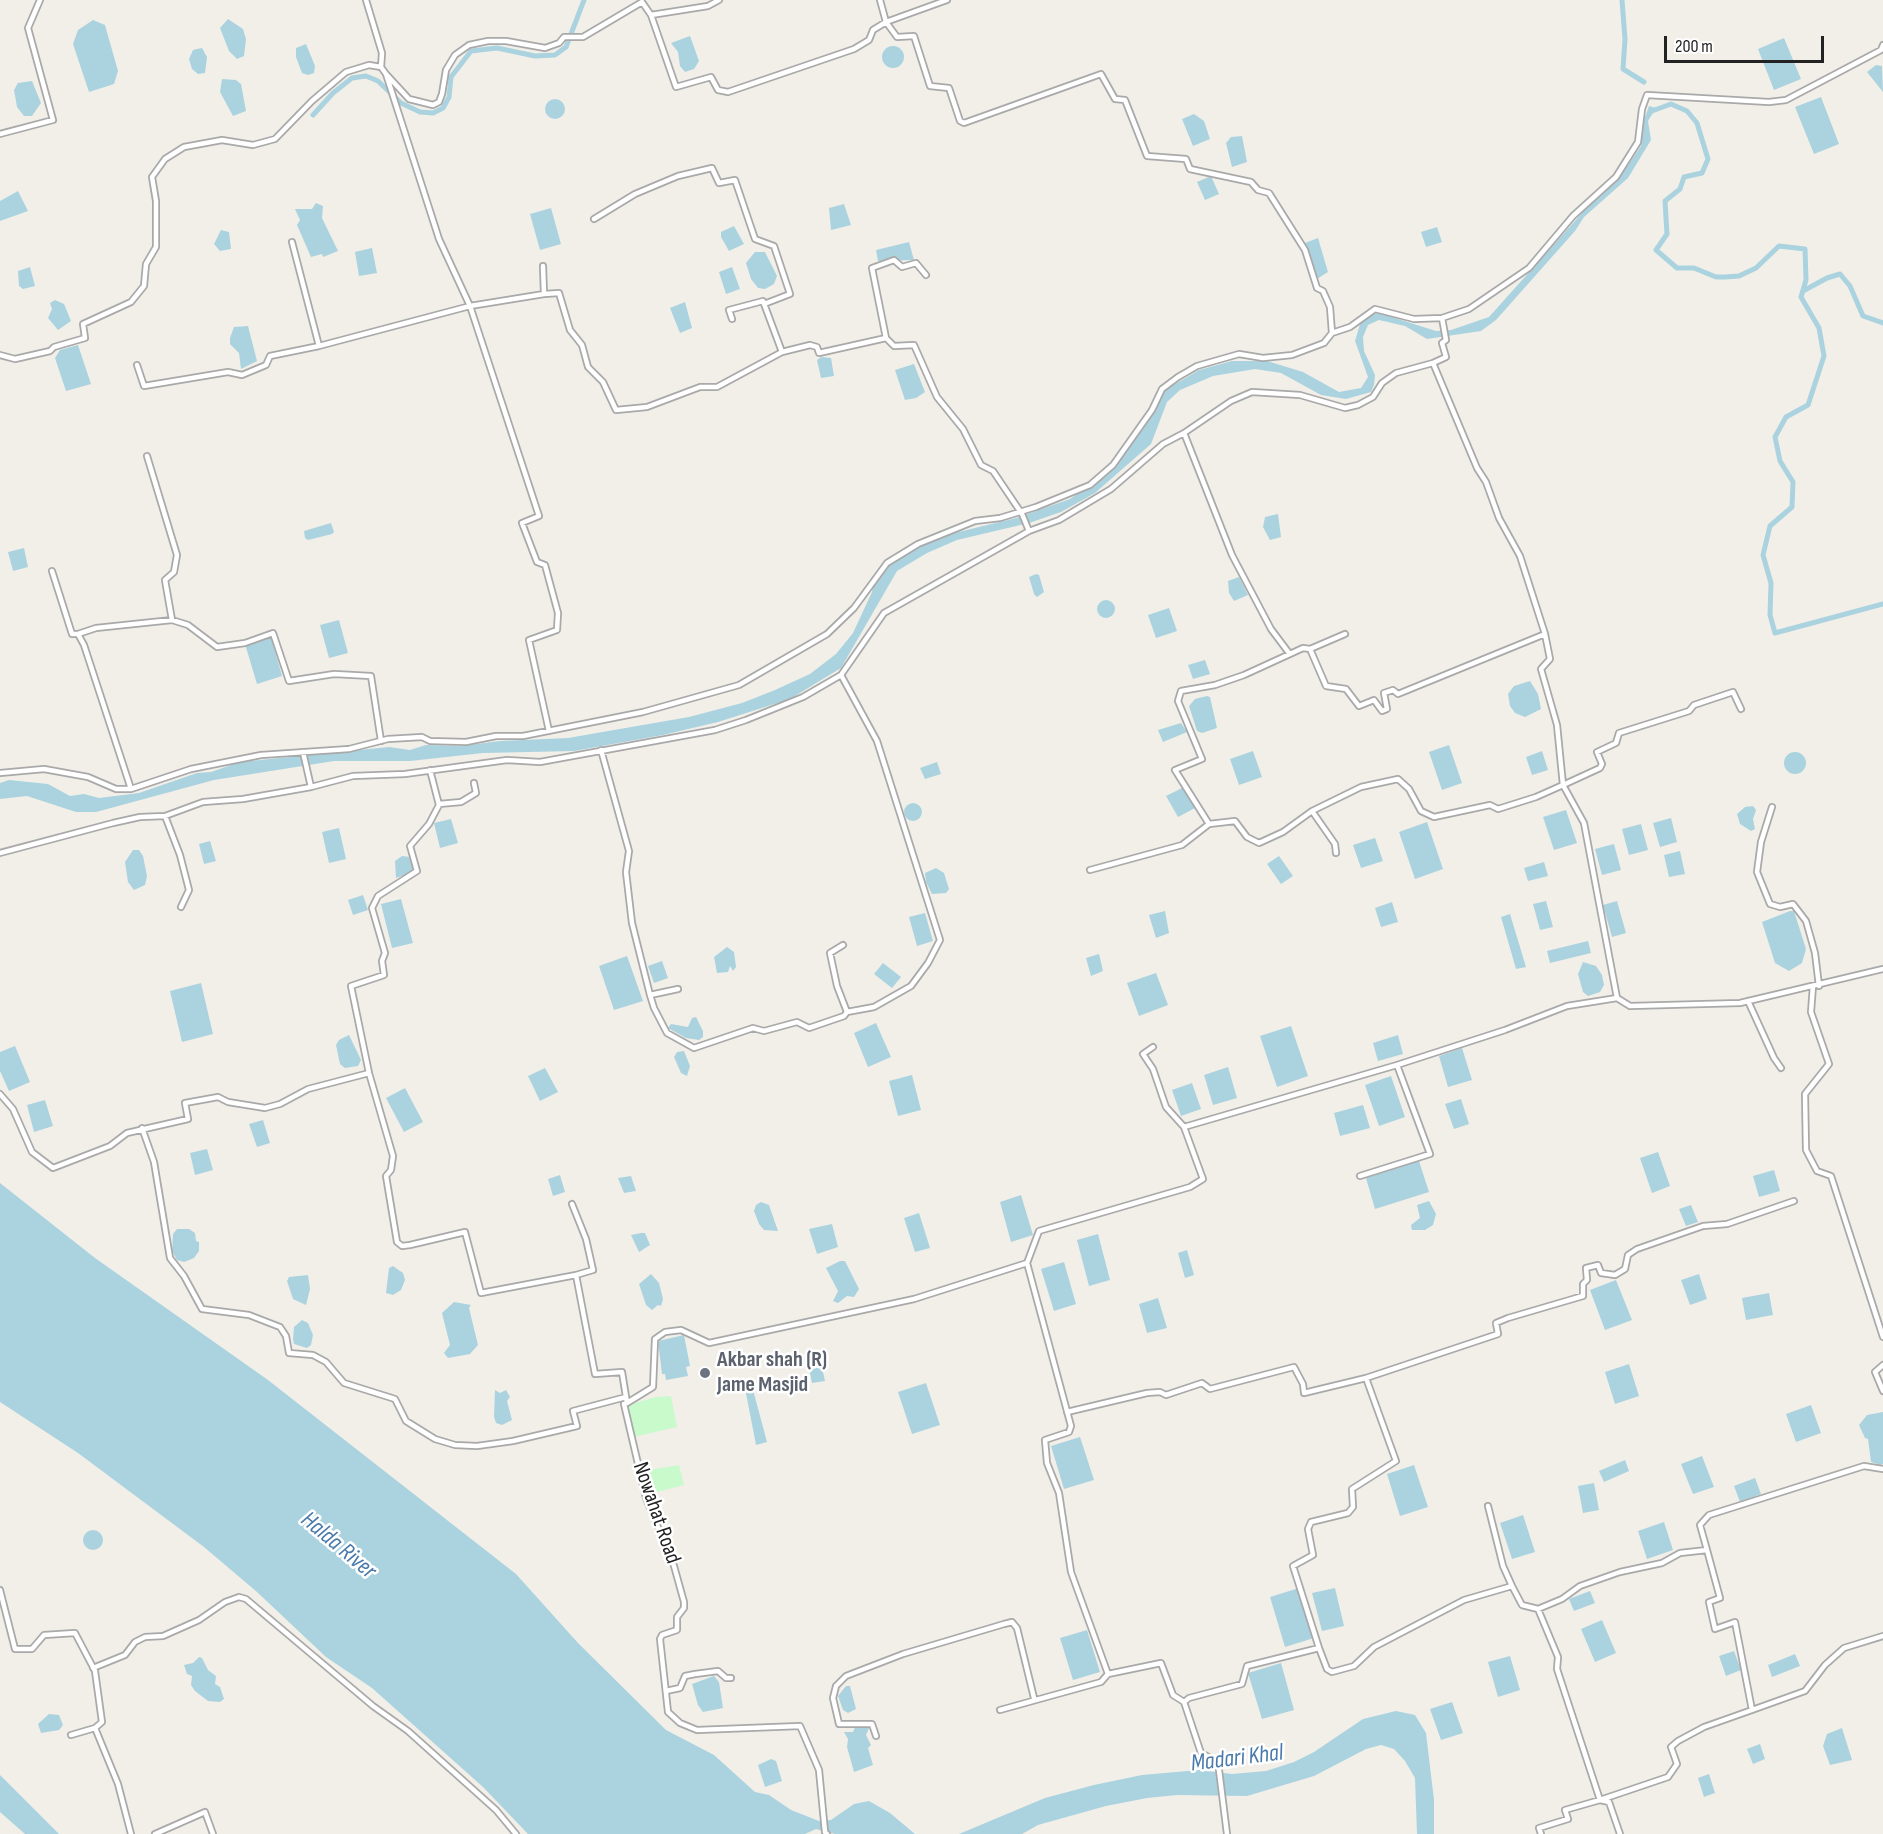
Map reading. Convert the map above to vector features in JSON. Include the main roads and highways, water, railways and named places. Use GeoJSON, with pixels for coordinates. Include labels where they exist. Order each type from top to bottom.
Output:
{"type":"FeatureCollection","features":[{"type":"Feature","properties":{"kind":"water"},"geometry":{"type":"Polygon","coordinates":[[[228,19],[243,29],[246,39],[244,56],[237,59],[229,51],[220,28],[228,19]]]}},
{"type":"Feature","properties":{"kind":"water"},"geometry":{"type":"Polygon","coordinates":[[[93,20],[105,25],[118,71],[114,84],[89,92],[73,44],[78,30],[93,20]]]}},
{"type":"Feature","properties":{"kind":"water"},"geometry":{"type":"Polygon","coordinates":[[[690,36],[699,61],[694,69],[685,72],[680,66],[678,52],[671,43],[690,36]]]}},
{"type":"Feature","properties":{"kind":"water"},"geometry":{"type":"Polygon","coordinates":[[[1784,38],[1801,79],[1774,90],[1758,49],[1784,38]]]}},
{"type":"Feature","properties":{"kind":"water"},"geometry":{"type":"Polygon","coordinates":[[[306,44],[315,66],[314,73],[308,75],[302,73],[296,57],[296,48],[306,44]]]}},
{"type":"Feature","properties":{"kind":"water"},"geometry":{"type":"Polygon","coordinates":[[[893,46],[901,49],[904,57],[901,65],[893,68],[885,65],[882,57],[885,49],[893,46]]]}},
{"type":"Feature","properties":{"kind":"water"},"geometry":{"type":"Polygon","coordinates":[[[202,48],[207,57],[205,73],[198,74],[192,69],[189,59],[193,50],[202,48]]]}},
{"type":"Feature","properties":{"kind":"water"},"geometry":{"type":"Polygon","coordinates":[[[1876,65],[1882,66],[1883,92],[1867,72],[1876,65]]]}},
{"type":"Feature","properties":{"kind":"water"},"geometry":{"type":"Polygon","coordinates":[[[222,79],[236,80],[241,84],[246,111],[233,116],[220,92],[222,79]]]}},
{"type":"Feature","properties":{"kind":"water"},"geometry":{"type":"Polygon","coordinates":[[[32,81],[41,103],[32,116],[24,116],[17,107],[14,90],[18,83],[32,81]]]}},
{"type":"Feature","properties":{"kind":"water"},"geometry":{"type":"Polygon","coordinates":[[[1821,97],[1839,144],[1814,154],[1795,107],[1821,97]]]}},
{"type":"Feature","properties":{"kind":"water"},"geometry":{"type":"Polygon","coordinates":[[[551,99],[559,99],[565,105],[565,113],[559,119],[551,119],[545,113],[545,105],[551,99]]]}},
{"type":"Feature","properties":{"kind":"water"},"geometry":{"type":"Polygon","coordinates":[[[1649,106],[1656,108],[1648,121],[1651,140],[1628,178],[1584,217],[1575,231],[1496,320],[1481,331],[1427,339],[1405,326],[1379,320],[1368,325],[1363,337],[1364,351],[1375,375],[1374,385],[1371,392],[1346,399],[1321,395],[1281,373],[1255,369],[1213,376],[1180,390],[1167,402],[1151,444],[1095,493],[1061,512],[1029,523],[957,540],[927,553],[897,571],[841,668],[790,699],[718,722],[663,735],[574,751],[483,753],[410,761],[334,761],[214,780],[96,812],[76,812],[27,796],[0,799],[0,783],[9,780],[48,784],[70,796],[84,794],[99,798],[139,793],[197,773],[211,772],[240,762],[389,747],[410,750],[426,745],[461,746],[500,741],[568,738],[689,717],[742,703],[775,690],[810,674],[836,654],[853,633],[872,592],[874,578],[901,556],[946,535],[1016,518],[1070,499],[1108,472],[1144,428],[1165,390],[1199,370],[1232,361],[1267,361],[1303,372],[1339,392],[1361,388],[1368,377],[1355,341],[1360,324],[1369,315],[1379,313],[1436,331],[1451,330],[1489,317],[1591,203],[1624,171],[1641,146],[1644,120],[1649,106]]]}},
{"type":"Feature","properties":{"kind":"water"},"geometry":{"type":"Polygon","coordinates":[[[1194,114],[1204,121],[1210,139],[1193,146],[1182,119],[1194,114]]]}},
{"type":"Feature","properties":{"kind":"water"},"geometry":{"type":"Polygon","coordinates":[[[1242,136],[1247,162],[1232,167],[1226,143],[1231,137],[1242,136]]]}},
{"type":"Feature","properties":{"kind":"water"},"geometry":{"type":"Polygon","coordinates":[[[1211,176],[1219,194],[1205,200],[1197,182],[1211,176]]]}},
{"type":"Feature","properties":{"kind":"water"},"geometry":{"type":"Polygon","coordinates":[[[18,191],[28,211],[0,221],[0,201],[18,191]]]}},
{"type":"Feature","properties":{"kind":"water"},"geometry":{"type":"Polygon","coordinates":[[[316,203],[323,206],[322,218],[338,251],[323,257],[322,254],[311,257],[297,225],[300,220],[295,209],[312,209],[316,203]]]}},
{"type":"Feature","properties":{"kind":"water"},"geometry":{"type":"Polygon","coordinates":[[[844,204],[851,225],[831,230],[829,208],[844,204]]]}},
{"type":"Feature","properties":{"kind":"water"},"geometry":{"type":"Polygon","coordinates":[[[551,208],[561,244],[540,250],[530,214],[551,208]]]}},
{"type":"Feature","properties":{"kind":"water"},"geometry":{"type":"Polygon","coordinates":[[[734,226],[744,244],[729,251],[721,237],[721,232],[734,226]]]}},
{"type":"Feature","properties":{"kind":"water"},"geometry":{"type":"Polygon","coordinates":[[[1437,227],[1442,242],[1426,247],[1421,232],[1437,227]]]}},
{"type":"Feature","properties":{"kind":"water"},"geometry":{"type":"Polygon","coordinates":[[[221,230],[229,232],[231,249],[220,251],[214,244],[221,230]]]}},
{"type":"Feature","properties":{"kind":"water"},"geometry":{"type":"Polygon","coordinates":[[[1318,238],[1328,272],[1317,279],[1305,243],[1318,238]]]}},
{"type":"Feature","properties":{"kind":"water"},"geometry":{"type":"Polygon","coordinates":[[[909,242],[914,260],[878,261],[876,250],[909,242]]]}},
{"type":"Feature","properties":{"kind":"water"},"geometry":{"type":"Polygon","coordinates":[[[372,248],[377,273],[359,276],[355,252],[372,248]]]}},
{"type":"Feature","properties":{"kind":"water"},"geometry":{"type":"Polygon","coordinates":[[[755,252],[765,252],[777,276],[774,284],[765,289],[758,288],[751,279],[746,263],[755,252]]]}},
{"type":"Feature","properties":{"kind":"water"},"geometry":{"type":"Polygon","coordinates":[[[30,267],[35,286],[23,289],[19,286],[18,271],[30,267]]]}},
{"type":"Feature","properties":{"kind":"water"},"geometry":{"type":"Polygon","coordinates":[[[732,267],[740,289],[726,294],[719,272],[732,267]]]}},
{"type":"Feature","properties":{"kind":"water"},"geometry":{"type":"Polygon","coordinates":[[[55,300],[64,304],[71,321],[58,330],[48,318],[52,309],[50,303],[55,300]]]}},
{"type":"Feature","properties":{"kind":"water"},"geometry":{"type":"Polygon","coordinates":[[[685,302],[692,328],[680,333],[670,308],[685,302]]]}},
{"type":"Feature","properties":{"kind":"water"},"geometry":{"type":"Polygon","coordinates":[[[248,326],[257,361],[241,369],[239,353],[230,344],[230,338],[234,327],[248,326]]]}},
{"type":"Feature","properties":{"kind":"water"},"geometry":{"type":"Polygon","coordinates":[[[78,345],[91,384],[66,391],[55,358],[60,350],[78,345]]]}},
{"type":"Feature","properties":{"kind":"water"},"geometry":{"type":"Polygon","coordinates":[[[821,357],[831,358],[834,376],[821,378],[817,360],[821,357]]]}},
{"type":"Feature","properties":{"kind":"water"},"geometry":{"type":"Polygon","coordinates":[[[914,364],[925,392],[916,398],[905,400],[895,370],[914,364]]]}},
{"type":"Feature","properties":{"kind":"water"},"geometry":{"type":"Polygon","coordinates":[[[1278,514],[1281,537],[1270,540],[1263,527],[1265,517],[1278,514]]]}},
{"type":"Feature","properties":{"kind":"water"},"geometry":{"type":"Polygon","coordinates":[[[331,523],[334,532],[332,534],[308,540],[305,538],[304,531],[331,523]]]}},
{"type":"Feature","properties":{"kind":"water"},"geometry":{"type":"Polygon","coordinates":[[[24,548],[28,567],[13,571],[8,552],[24,548]]]}},
{"type":"Feature","properties":{"kind":"water"},"geometry":{"type":"Polygon","coordinates":[[[1039,575],[1044,592],[1037,597],[1029,577],[1039,575]]]}},
{"type":"Feature","properties":{"kind":"water"},"geometry":{"type":"Polygon","coordinates":[[[1239,577],[1248,595],[1234,601],[1229,593],[1228,581],[1239,577]]]}},
{"type":"Feature","properties":{"kind":"water"},"geometry":{"type":"Polygon","coordinates":[[[1106,600],[1112,603],[1115,609],[1112,615],[1106,618],[1100,615],[1097,609],[1100,603],[1106,600]]]}},
{"type":"Feature","properties":{"kind":"water"},"geometry":{"type":"Polygon","coordinates":[[[1169,608],[1177,631],[1156,638],[1148,615],[1169,608]]]}},
{"type":"Feature","properties":{"kind":"water"},"geometry":{"type":"Polygon","coordinates":[[[339,620],[348,653],[329,658],[320,625],[339,620]]]}},
{"type":"Feature","properties":{"kind":"water"},"geometry":{"type":"Polygon","coordinates":[[[271,637],[282,676],[257,684],[245,644],[271,637]]]}},
{"type":"Feature","properties":{"kind":"water"},"geometry":{"type":"Polygon","coordinates":[[[1205,660],[1210,674],[1193,679],[1188,665],[1205,660]]]}},
{"type":"Feature","properties":{"kind":"water"},"geometry":{"type":"Polygon","coordinates":[[[1530,681],[1538,694],[1541,709],[1525,717],[1515,713],[1510,706],[1508,694],[1514,686],[1530,681]]]}},
{"type":"Feature","properties":{"kind":"water"},"geometry":{"type":"Polygon","coordinates":[[[1210,697],[1217,728],[1202,733],[1197,731],[1189,706],[1195,699],[1210,697]]]}},
{"type":"Feature","properties":{"kind":"water"},"geometry":{"type":"Polygon","coordinates":[[[1181,723],[1187,732],[1163,742],[1158,730],[1181,723]]]}},
{"type":"Feature","properties":{"kind":"water"},"geometry":{"type":"Polygon","coordinates":[[[1449,745],[1462,783],[1442,790],[1429,752],[1449,745]]]}},
{"type":"Feature","properties":{"kind":"water"},"geometry":{"type":"Polygon","coordinates":[[[1253,751],[1262,777],[1239,785],[1230,759],[1253,751]]]}},
{"type":"Feature","properties":{"kind":"water"},"geometry":{"type":"Polygon","coordinates":[[[1542,751],[1548,770],[1532,775],[1526,757],[1542,751]]]}},
{"type":"Feature","properties":{"kind":"water"},"geometry":{"type":"Polygon","coordinates":[[[1795,752],[1803,755],[1806,763],[1803,771],[1795,774],[1787,771],[1784,763],[1787,755],[1795,752]]]}},
{"type":"Feature","properties":{"kind":"water"},"geometry":{"type":"Polygon","coordinates":[[[937,762],[941,774],[925,779],[920,768],[937,762]]]}},
{"type":"Feature","properties":{"kind":"water"},"geometry":{"type":"Polygon","coordinates":[[[1184,787],[1195,808],[1178,817],[1166,796],[1184,787]]]}},
{"type":"Feature","properties":{"kind":"water"},"geometry":{"type":"Polygon","coordinates":[[[909,803],[917,803],[922,808],[920,819],[909,821],[904,816],[904,808],[909,803]]]}},
{"type":"Feature","properties":{"kind":"water"},"geometry":{"type":"Polygon","coordinates":[[[1753,806],[1756,810],[1753,819],[1755,829],[1751,831],[1740,824],[1737,814],[1745,807],[1753,806]]]}},
{"type":"Feature","properties":{"kind":"water"},"geometry":{"type":"Polygon","coordinates":[[[1566,810],[1577,843],[1554,850],[1543,817],[1566,810]]]}},
{"type":"Feature","properties":{"kind":"water"},"geometry":{"type":"Polygon","coordinates":[[[1671,818],[1677,842],[1660,847],[1653,823],[1671,818]]]}},
{"type":"Feature","properties":{"kind":"water"},"geometry":{"type":"Polygon","coordinates":[[[451,819],[458,843],[440,848],[434,823],[451,819]]]}},
{"type":"Feature","properties":{"kind":"water"},"geometry":{"type":"Polygon","coordinates":[[[1427,822],[1443,869],[1415,879],[1399,832],[1427,822]]]}},
{"type":"Feature","properties":{"kind":"water"},"geometry":{"type":"Polygon","coordinates":[[[1641,824],[1648,850],[1629,855],[1622,829],[1641,824]]]}},
{"type":"Feature","properties":{"kind":"water"},"geometry":{"type":"Polygon","coordinates":[[[339,828],[346,859],[329,863],[322,832],[339,828]]]}},
{"type":"Feature","properties":{"kind":"water"},"geometry":{"type":"Polygon","coordinates":[[[1375,838],[1383,861],[1361,868],[1353,845],[1375,838]]]}},
{"type":"Feature","properties":{"kind":"water"},"geometry":{"type":"Polygon","coordinates":[[[210,841],[216,861],[204,864],[199,844],[210,841]]]}},
{"type":"Feature","properties":{"kind":"water"},"geometry":{"type":"Polygon","coordinates":[[[1614,844],[1621,870],[1602,875],[1595,849],[1614,844]]]}},
{"type":"Feature","properties":{"kind":"water"},"geometry":{"type":"Polygon","coordinates":[[[133,850],[139,850],[143,856],[147,876],[145,885],[134,890],[128,882],[125,862],[133,850]]]}},
{"type":"Feature","properties":{"kind":"water"},"geometry":{"type":"Polygon","coordinates":[[[1680,851],[1685,874],[1669,877],[1664,855],[1680,851]]]}},
{"type":"Feature","properties":{"kind":"water"},"geometry":{"type":"Polygon","coordinates":[[[402,856],[410,857],[413,870],[411,873],[396,878],[395,861],[402,856]]]}},
{"type":"Feature","properties":{"kind":"water"},"geometry":{"type":"Polygon","coordinates":[[[1279,856],[1293,876],[1281,884],[1267,864],[1279,856]]]}},
{"type":"Feature","properties":{"kind":"water"},"geometry":{"type":"Polygon","coordinates":[[[1544,862],[1548,876],[1528,881],[1524,868],[1544,862]]]}},
{"type":"Feature","properties":{"kind":"water"},"geometry":{"type":"Polygon","coordinates":[[[936,868],[944,873],[949,889],[946,893],[932,894],[926,882],[925,873],[936,868]]]}},
{"type":"Feature","properties":{"kind":"water"},"geometry":{"type":"Polygon","coordinates":[[[363,895],[368,910],[353,915],[348,900],[363,895]]]}},
{"type":"Feature","properties":{"kind":"water"},"geometry":{"type":"Polygon","coordinates":[[[401,899],[413,943],[392,948],[381,904],[401,899]]]}},
{"type":"Feature","properties":{"kind":"water"},"geometry":{"type":"Polygon","coordinates":[[[1546,901],[1553,927],[1540,930],[1533,904],[1546,901]]]}},
{"type":"Feature","properties":{"kind":"water"},"geometry":{"type":"Polygon","coordinates":[[[1617,901],[1626,933],[1612,937],[1603,905],[1617,901]]]}},
{"type":"Feature","properties":{"kind":"water"},"geometry":{"type":"Polygon","coordinates":[[[1392,902],[1398,922],[1381,927],[1375,908],[1392,902]]]}},
{"type":"Feature","properties":{"kind":"water"},"geometry":{"type":"Polygon","coordinates":[[[1165,911],[1169,933],[1156,938],[1149,915],[1165,911]]]}},
{"type":"Feature","properties":{"kind":"water"},"geometry":{"type":"Polygon","coordinates":[[[1794,911],[1806,949],[1802,963],[1789,971],[1775,963],[1762,922],[1794,911]]]}},
{"type":"Feature","properties":{"kind":"water"},"geometry":{"type":"Polygon","coordinates":[[[925,913],[933,941],[917,946],[909,917],[925,913]]]}},
{"type":"Feature","properties":{"kind":"water"},"geometry":{"type":"Polygon","coordinates":[[[1510,914],[1526,967],[1516,969],[1501,917],[1510,914]]]}},
{"type":"Feature","properties":{"kind":"water"},"geometry":{"type":"Polygon","coordinates":[[[1588,941],[1591,953],[1550,963],[1547,951],[1588,941]]]}},
{"type":"Feature","properties":{"kind":"water"},"geometry":{"type":"Polygon","coordinates":[[[727,947],[734,952],[736,967],[733,971],[730,966],[728,972],[717,973],[714,957],[727,947]]]}},
{"type":"Feature","properties":{"kind":"water"},"geometry":{"type":"Polygon","coordinates":[[[1099,954],[1103,971],[1091,976],[1086,958],[1099,954]]]}},
{"type":"Feature","properties":{"kind":"water"},"geometry":{"type":"Polygon","coordinates":[[[627,956],[643,1001],[614,1010],[599,966],[627,956]]]}},
{"type":"Feature","properties":{"kind":"water"},"geometry":{"type":"Polygon","coordinates":[[[662,961],[668,978],[654,983],[648,966],[662,961]]]}},
{"type":"Feature","properties":{"kind":"water"},"geometry":{"type":"Polygon","coordinates":[[[1583,962],[1596,966],[1602,975],[1604,985],[1600,992],[1588,996],[1583,992],[1578,974],[1583,962]]]}},
{"type":"Feature","properties":{"kind":"water"},"geometry":{"type":"Polygon","coordinates":[[[883,963],[901,977],[892,988],[874,974],[883,963]]]}},
{"type":"Feature","properties":{"kind":"water"},"geometry":{"type":"Polygon","coordinates":[[[1156,973],[1168,1005],[1139,1016],[1127,983],[1156,973]]]}},
{"type":"Feature","properties":{"kind":"water"},"geometry":{"type":"Polygon","coordinates":[[[201,983],[213,1034],[182,1042],[170,991],[201,983]]]}},
{"type":"Feature","properties":{"kind":"water"},"geometry":{"type":"Polygon","coordinates":[[[696,1017],[703,1031],[703,1037],[699,1040],[686,1038],[668,1028],[671,1024],[688,1027],[692,1018],[696,1017]]]}},
{"type":"Feature","properties":{"kind":"water"},"geometry":{"type":"Polygon","coordinates":[[[876,1023],[891,1057],[868,1067],[854,1033],[876,1023]]]}},
{"type":"Feature","properties":{"kind":"water"},"geometry":{"type":"Polygon","coordinates":[[[1291,1026],[1308,1076],[1277,1087],[1260,1036],[1291,1026]]]}},
{"type":"Feature","properties":{"kind":"water"},"geometry":{"type":"Polygon","coordinates":[[[349,1035],[361,1060],[358,1066],[345,1068],[340,1064],[336,1045],[339,1040],[349,1035]]]}},
{"type":"Feature","properties":{"kind":"water"},"geometry":{"type":"Polygon","coordinates":[[[1398,1035],[1403,1054],[1378,1061],[1373,1043],[1398,1035]]]}},
{"type":"Feature","properties":{"kind":"water"},"geometry":{"type":"Polygon","coordinates":[[[15,1046],[30,1082],[9,1091],[0,1071],[0,1052],[15,1046]]]}},
{"type":"Feature","properties":{"kind":"water"},"geometry":{"type":"Polygon","coordinates":[[[1462,1048],[1472,1080],[1448,1087],[1439,1056],[1462,1048]]]}},
{"type":"Feature","properties":{"kind":"water"},"geometry":{"type":"Polygon","coordinates":[[[684,1051],[690,1066],[687,1076],[681,1073],[674,1057],[677,1052],[684,1051]]]}},
{"type":"Feature","properties":{"kind":"water"},"geometry":{"type":"Polygon","coordinates":[[[1228,1067],[1237,1098],[1213,1105],[1204,1075],[1228,1067]]]}},
{"type":"Feature","properties":{"kind":"water"},"geometry":{"type":"Polygon","coordinates":[[[545,1068],[558,1092],[540,1101],[528,1076],[545,1068]]]}},
{"type":"Feature","properties":{"kind":"water"},"geometry":{"type":"Polygon","coordinates":[[[912,1075],[921,1110],[898,1116],[889,1081],[912,1075]]]}},
{"type":"Feature","properties":{"kind":"water"},"geometry":{"type":"Polygon","coordinates":[[[1391,1076],[1405,1117],[1379,1126],[1365,1085],[1391,1076]]]}},
{"type":"Feature","properties":{"kind":"water"},"geometry":{"type":"Polygon","coordinates":[[[1192,1083],[1201,1109],[1181,1116],[1172,1090],[1192,1083]]]}},
{"type":"Feature","properties":{"kind":"water"},"geometry":{"type":"Polygon","coordinates":[[[405,1088],[423,1122],[404,1132],[386,1098],[405,1088]]]}},
{"type":"Feature","properties":{"kind":"water"},"geometry":{"type":"Polygon","coordinates":[[[1461,1099],[1469,1124],[1454,1129],[1445,1104],[1461,1099]]]}},
{"type":"Feature","properties":{"kind":"water"},"geometry":{"type":"Polygon","coordinates":[[[45,1100],[53,1126],[34,1132],[27,1105],[45,1100]]]}},
{"type":"Feature","properties":{"kind":"water"},"geometry":{"type":"Polygon","coordinates":[[[1363,1105],[1370,1128],[1340,1136],[1334,1113],[1363,1105]]]}},
{"type":"Feature","properties":{"kind":"water"},"geometry":{"type":"Polygon","coordinates":[[[263,1120],[270,1143],[257,1147],[249,1124],[263,1120]]]}},
{"type":"Feature","properties":{"kind":"water"},"geometry":{"type":"Polygon","coordinates":[[[207,1149],[213,1170],[195,1175],[190,1153],[207,1149]]]}},
{"type":"Feature","properties":{"kind":"water"},"geometry":{"type":"Polygon","coordinates":[[[1658,1152],[1670,1186],[1652,1193],[1640,1158],[1658,1152]]]}},
{"type":"Feature","properties":{"kind":"water"},"geometry":{"type":"Polygon","coordinates":[[[1419,1161],[1429,1192],[1375,1209],[1366,1178],[1419,1161]]]}},
{"type":"Feature","properties":{"kind":"water"},"geometry":{"type":"Polygon","coordinates":[[[1774,1170],[1780,1191],[1759,1197],[1753,1176],[1774,1170]]]}},
{"type":"Feature","properties":{"kind":"water"},"geometry":{"type":"Polygon","coordinates":[[[560,1175],[565,1192],[553,1196],[548,1179],[560,1175]]]}},
{"type":"Feature","properties":{"kind":"water"},"geometry":{"type":"Polygon","coordinates":[[[631,1176],[636,1191],[624,1193],[618,1178],[631,1176]]]}},
{"type":"Feature","properties":{"kind":"water","name":"Halda River"},"geometry":{"type":"Polygon","coordinates":[[[0,1183],[95,1258],[268,1380],[516,1574],[578,1643],[666,1730],[714,1755],[755,1792],[769,1795],[791,1810],[819,1821],[831,1820],[854,1804],[869,1801],[890,1813],[915,1834],[835,1834],[816,1829],[805,1834],[528,1834],[483,1787],[372,1688],[326,1657],[257,1592],[204,1547],[78,1453],[0,1402],[0,1183]]]}},
{"type":"Feature","properties":{"kind":"water"},"geometry":{"type":"Polygon","coordinates":[[[1021,1195],[1033,1235],[1011,1242],[1000,1202],[1021,1195]]]}},
{"type":"Feature","properties":{"kind":"water"},"geometry":{"type":"Polygon","coordinates":[[[1429,1201],[1436,1214],[1433,1225],[1425,1230],[1412,1230],[1411,1225],[1420,1218],[1417,1205],[1429,1201]]]}},
{"type":"Feature","properties":{"kind":"water"},"geometry":{"type":"Polygon","coordinates":[[[761,1202],[769,1205],[778,1231],[764,1230],[759,1224],[754,1211],[756,1205],[761,1202]]]}},
{"type":"Feature","properties":{"kind":"water"},"geometry":{"type":"Polygon","coordinates":[[[1691,1205],[1698,1222],[1686,1226],[1679,1209],[1691,1205]]]}},
{"type":"Feature","properties":{"kind":"water"},"geometry":{"type":"Polygon","coordinates":[[[919,1213],[930,1248],[915,1252],[904,1218],[919,1213]]]}},
{"type":"Feature","properties":{"kind":"water"},"geometry":{"type":"Polygon","coordinates":[[[832,1224],[838,1247],[817,1254],[809,1229],[832,1224]]]}},
{"type":"Feature","properties":{"kind":"water"},"geometry":{"type":"Polygon","coordinates":[[[177,1229],[189,1229],[195,1233],[196,1241],[199,1242],[199,1251],[194,1258],[184,1262],[177,1260],[172,1251],[173,1234],[177,1229]]]}},
{"type":"Feature","properties":{"kind":"water"},"geometry":{"type":"Polygon","coordinates":[[[645,1233],[650,1245],[639,1252],[631,1235],[645,1233]]]}},
{"type":"Feature","properties":{"kind":"water"},"geometry":{"type":"Polygon","coordinates":[[[1098,1234],[1110,1280],[1089,1286],[1077,1240],[1098,1234]]]}},
{"type":"Feature","properties":{"kind":"water"},"geometry":{"type":"Polygon","coordinates":[[[1187,1250],[1194,1275],[1185,1278],[1178,1253],[1187,1250]]]}},
{"type":"Feature","properties":{"kind":"water"},"geometry":{"type":"Polygon","coordinates":[[[845,1261],[859,1289],[854,1297],[847,1296],[838,1303],[833,1301],[838,1291],[826,1268],[845,1261]]]}},
{"type":"Feature","properties":{"kind":"water"},"geometry":{"type":"Polygon","coordinates":[[[1064,1262],[1076,1304],[1054,1311],[1041,1269],[1064,1262]]]}},
{"type":"Feature","properties":{"kind":"water"},"geometry":{"type":"Polygon","coordinates":[[[393,1266],[403,1273],[405,1280],[401,1290],[393,1295],[386,1293],[389,1268],[393,1266]]]}},
{"type":"Feature","properties":{"kind":"water"},"geometry":{"type":"Polygon","coordinates":[[[651,1274],[659,1283],[663,1299],[661,1306],[658,1305],[652,1310],[646,1305],[639,1284],[651,1274]]]}},
{"type":"Feature","properties":{"kind":"water"},"geometry":{"type":"Polygon","coordinates":[[[1699,1274],[1707,1299],[1690,1305],[1681,1280],[1699,1274]]]}},
{"type":"Feature","properties":{"kind":"water"},"geometry":{"type":"Polygon","coordinates":[[[308,1275],[310,1289],[306,1305],[293,1299],[287,1281],[289,1277],[308,1275]]]}},
{"type":"Feature","properties":{"kind":"water"},"geometry":{"type":"Polygon","coordinates":[[[1616,1280],[1632,1320],[1605,1330],[1590,1290],[1616,1280]]]}},
{"type":"Feature","properties":{"kind":"water"},"geometry":{"type":"Polygon","coordinates":[[[1769,1293],[1773,1315],[1746,1320],[1742,1298],[1769,1293]]]}},
{"type":"Feature","properties":{"kind":"water"},"geometry":{"type":"Polygon","coordinates":[[[1158,1298],[1167,1328],[1147,1333],[1139,1304],[1158,1298]]]}},
{"type":"Feature","properties":{"kind":"water"},"geometry":{"type":"Polygon","coordinates":[[[454,1302],[471,1305],[469,1308],[478,1345],[470,1354],[448,1358],[444,1353],[450,1345],[442,1313],[454,1302]]]}},
{"type":"Feature","properties":{"kind":"water"},"geometry":{"type":"Polygon","coordinates":[[[302,1320],[308,1323],[313,1335],[311,1345],[307,1348],[294,1344],[293,1339],[294,1327],[302,1320]]]}},
{"type":"Feature","properties":{"kind":"water"},"geometry":{"type":"Polygon","coordinates":[[[684,1335],[690,1366],[686,1367],[688,1376],[666,1380],[665,1374],[662,1374],[658,1341],[684,1335]]]}},
{"type":"Feature","properties":{"kind":"water"},"geometry":{"type":"Polygon","coordinates":[[[811,1358],[820,1358],[825,1381],[812,1383],[808,1362],[811,1358]]]}},
{"type":"Feature","properties":{"kind":"water"},"geometry":{"type":"Polygon","coordinates":[[[1629,1364],[1639,1396],[1615,1404],[1605,1372],[1629,1364]]]}},
{"type":"Feature","properties":{"kind":"water"},"geometry":{"type":"Polygon","coordinates":[[[926,1383],[940,1425],[912,1434],[898,1392],[926,1383]]]}},
{"type":"Feature","properties":{"kind":"water"},"geometry":{"type":"Polygon","coordinates":[[[752,1386],[767,1442],[756,1445],[745,1388],[752,1386]]]}},
{"type":"Feature","properties":{"kind":"water"},"geometry":{"type":"Polygon","coordinates":[[[495,1390],[500,1393],[506,1390],[510,1397],[507,1401],[512,1420],[502,1425],[496,1423],[494,1417],[495,1390]]]}},
{"type":"Feature","properties":{"kind":"water"},"geometry":{"type":"Polygon","coordinates":[[[1811,1405],[1821,1433],[1796,1442],[1786,1414],[1811,1405]]]}},
{"type":"Feature","properties":{"kind":"water"},"geometry":{"type":"Polygon","coordinates":[[[1883,1412],[1883,1464],[1880,1465],[1871,1462],[1868,1439],[1865,1438],[1859,1425],[1867,1415],[1883,1412]]]}},
{"type":"Feature","properties":{"kind":"water"},"geometry":{"type":"Polygon","coordinates":[[[1080,1437],[1094,1480],[1064,1489],[1051,1446],[1080,1437]]]}},
{"type":"Feature","properties":{"kind":"water"},"geometry":{"type":"Polygon","coordinates":[[[1702,1456],[1714,1487],[1693,1494],[1681,1464],[1702,1456]]]}},
{"type":"Feature","properties":{"kind":"water"},"geometry":{"type":"Polygon","coordinates":[[[1625,1460],[1629,1471],[1604,1482],[1599,1471],[1625,1460]]]}},
{"type":"Feature","properties":{"kind":"water"},"geometry":{"type":"Polygon","coordinates":[[[1414,1465],[1428,1507],[1400,1516],[1387,1474],[1414,1465]]]}},
{"type":"Feature","properties":{"kind":"water"},"geometry":{"type":"Polygon","coordinates":[[[1755,1478],[1761,1494],[1740,1502],[1734,1486],[1755,1478]]]}},
{"type":"Feature","properties":{"kind":"water"},"geometry":{"type":"Polygon","coordinates":[[[1594,1483],[1599,1510],[1583,1513],[1578,1486],[1594,1483]]]}},
{"type":"Feature","properties":{"kind":"water"},"geometry":{"type":"Polygon","coordinates":[[[1523,1515],[1535,1552],[1512,1559],[1500,1523],[1523,1515]]]}},
{"type":"Feature","properties":{"kind":"water"},"geometry":{"type":"Polygon","coordinates":[[[1664,1522],[1673,1550],[1647,1559],[1638,1531],[1664,1522]]]}},
{"type":"Feature","properties":{"kind":"water"},"geometry":{"type":"Polygon","coordinates":[[[93,1530],[100,1533],[103,1540],[100,1547],[93,1550],[86,1547],[83,1540],[86,1533],[93,1530]]]}},
{"type":"Feature","properties":{"kind":"water"},"geometry":{"type":"Polygon","coordinates":[[[1299,1588],[1314,1638],[1285,1647],[1270,1597],[1299,1588]]]}},
{"type":"Feature","properties":{"kind":"water"},"geometry":{"type":"Polygon","coordinates":[[[1335,1588],[1344,1626],[1322,1631],[1312,1593],[1335,1588]]]}},
{"type":"Feature","properties":{"kind":"water"},"geometry":{"type":"Polygon","coordinates":[[[1590,1591],[1595,1603],[1574,1611],[1569,1599],[1590,1591]]]}},
{"type":"Feature","properties":{"kind":"water"},"geometry":{"type":"Polygon","coordinates":[[[1602,1620],[1616,1653],[1595,1662],[1581,1629],[1602,1620]]]}},
{"type":"Feature","properties":{"kind":"water"},"geometry":{"type":"Polygon","coordinates":[[[1087,1630],[1100,1672],[1073,1680],[1060,1638],[1087,1630]]]}},
{"type":"Feature","properties":{"kind":"water"},"geometry":{"type":"Polygon","coordinates":[[[1734,1651],[1741,1670],[1726,1676],[1719,1656],[1734,1651]]]}},
{"type":"Feature","properties":{"kind":"water"},"geometry":{"type":"Polygon","coordinates":[[[1795,1654],[1800,1666],[1772,1677],[1768,1665],[1795,1654]]]}},
{"type":"Feature","properties":{"kind":"water"},"geometry":{"type":"Polygon","coordinates":[[[1510,1656],[1520,1690],[1498,1697],[1488,1662],[1510,1656]]]}},
{"type":"Feature","properties":{"kind":"water"},"geometry":{"type":"Polygon","coordinates":[[[199,1657],[202,1658],[208,1670],[216,1676],[215,1684],[220,1687],[224,1699],[220,1702],[208,1701],[191,1685],[192,1676],[187,1674],[184,1665],[193,1663],[199,1657]]]}},
{"type":"Feature","properties":{"kind":"water"},"geometry":{"type":"Polygon","coordinates":[[[1281,1663],[1294,1710],[1262,1719],[1248,1673],[1281,1663]]]}},
{"type":"Feature","properties":{"kind":"water"},"geometry":{"type":"Polygon","coordinates":[[[714,1676],[719,1682],[723,1708],[703,1712],[698,1705],[692,1684],[714,1676]]]}},
{"type":"Feature","properties":{"kind":"water"},"geometry":{"type":"Polygon","coordinates":[[[846,1686],[850,1686],[856,1709],[848,1713],[843,1710],[838,1696],[846,1686]]]}},
{"type":"Feature","properties":{"kind":"water"},"geometry":{"type":"Polygon","coordinates":[[[1452,1702],[1463,1733],[1441,1740],[1430,1709],[1452,1702]]]}},
{"type":"Feature","properties":{"kind":"water"},"geometry":{"type":"Polygon","coordinates":[[[1396,1711],[1415,1715],[1426,1733],[1434,1800],[1434,1834],[1417,1834],[1415,1778],[1405,1761],[1394,1749],[1381,1745],[1366,1749],[1314,1776],[1247,1796],[1177,1795],[1147,1798],[1106,1806],[1038,1825],[1022,1834],[959,1834],[1045,1798],[1142,1775],[1199,1770],[1232,1774],[1266,1771],[1294,1762],[1314,1752],[1363,1719],[1396,1711]]]}},
{"type":"Feature","properties":{"kind":"water"},"geometry":{"type":"Polygon","coordinates":[[[49,1714],[59,1715],[63,1725],[59,1730],[41,1733],[38,1724],[49,1714]]]}},
{"type":"Feature","properties":{"kind":"water"},"geometry":{"type":"Polygon","coordinates":[[[870,1726],[866,1735],[871,1745],[868,1748],[873,1765],[854,1772],[847,1747],[848,1739],[844,1732],[853,1732],[855,1727],[870,1726]]]}},
{"type":"Feature","properties":{"kind":"water"},"geometry":{"type":"Polygon","coordinates":[[[1842,1728],[1852,1760],[1830,1765],[1823,1746],[1827,1734],[1842,1728]]]}},
{"type":"Feature","properties":{"kind":"water"},"geometry":{"type":"Polygon","coordinates":[[[1760,1744],[1765,1759],[1753,1764],[1747,1749],[1760,1744]]]}},
{"type":"Feature","properties":{"kind":"water"},"geometry":{"type":"Polygon","coordinates":[[[771,1759],[776,1761],[782,1781],[765,1787],[758,1765],[771,1759]]]}},
{"type":"Feature","properties":{"kind":"water"},"geometry":{"type":"Polygon","coordinates":[[[1709,1774],[1715,1793],[1704,1797],[1698,1778],[1709,1774]]]}},
{"type":"Feature","properties":{"kind":"water"},"geometry":{"type":"Polygon","coordinates":[[[0,1775],[59,1834],[25,1834],[0,1812],[0,1775]]]}},
{"type":"Feature","properties":{"kind":"waterway"},"geometry":{"type":"LineString","coordinates":[[313,115],[333,93],[352,78],[366,76],[378,81],[401,103],[420,112],[433,113],[443,108],[449,97],[451,77],[471,51],[497,48],[535,56],[555,55],[566,47],[584,0]]}},
{"type":"Feature","properties":{"kind":"waterway"},"geometry":{"type":"LineString","coordinates":[[1622,0],[1625,39],[1623,69],[1644,82]]}},
{"type":"Feature","properties":{"kind":"waterway"},"geometry":{"type":"LineString","coordinates":[[1652,111],[1671,104],[1687,111],[1697,123],[1708,159],[1702,173],[1684,177],[1680,189],[1665,201],[1667,234],[1656,250],[1677,268],[1694,268],[1716,277],[1725,277],[1739,276],[1756,268],[1779,246],[1805,249],[1806,280],[1801,297],[1819,328],[1824,356],[1808,405],[1786,417],[1775,437],[1780,461],[1793,482],[1792,507],[1770,526],[1763,555],[1771,583],[1770,615],[1775,633],[1883,604]]}},
{"type":"Feature","properties":{"kind":"waterway"},"geometry":{"type":"LineString","coordinates":[[1803,291],[1840,274],[1850,286],[1863,316],[1883,323]]}},
{"type":"Feature","properties":{"kind":"place","name":"Akbar shah (R) Jame Masjid"},"geometry":{"type":"Point","coordinates":[705,1373]}},
{"type":"Feature","properties":{"kind":"water label","name":"Madari Khal"},"geometry":{"type":"Point","coordinates":[1237,1759]}}]}
